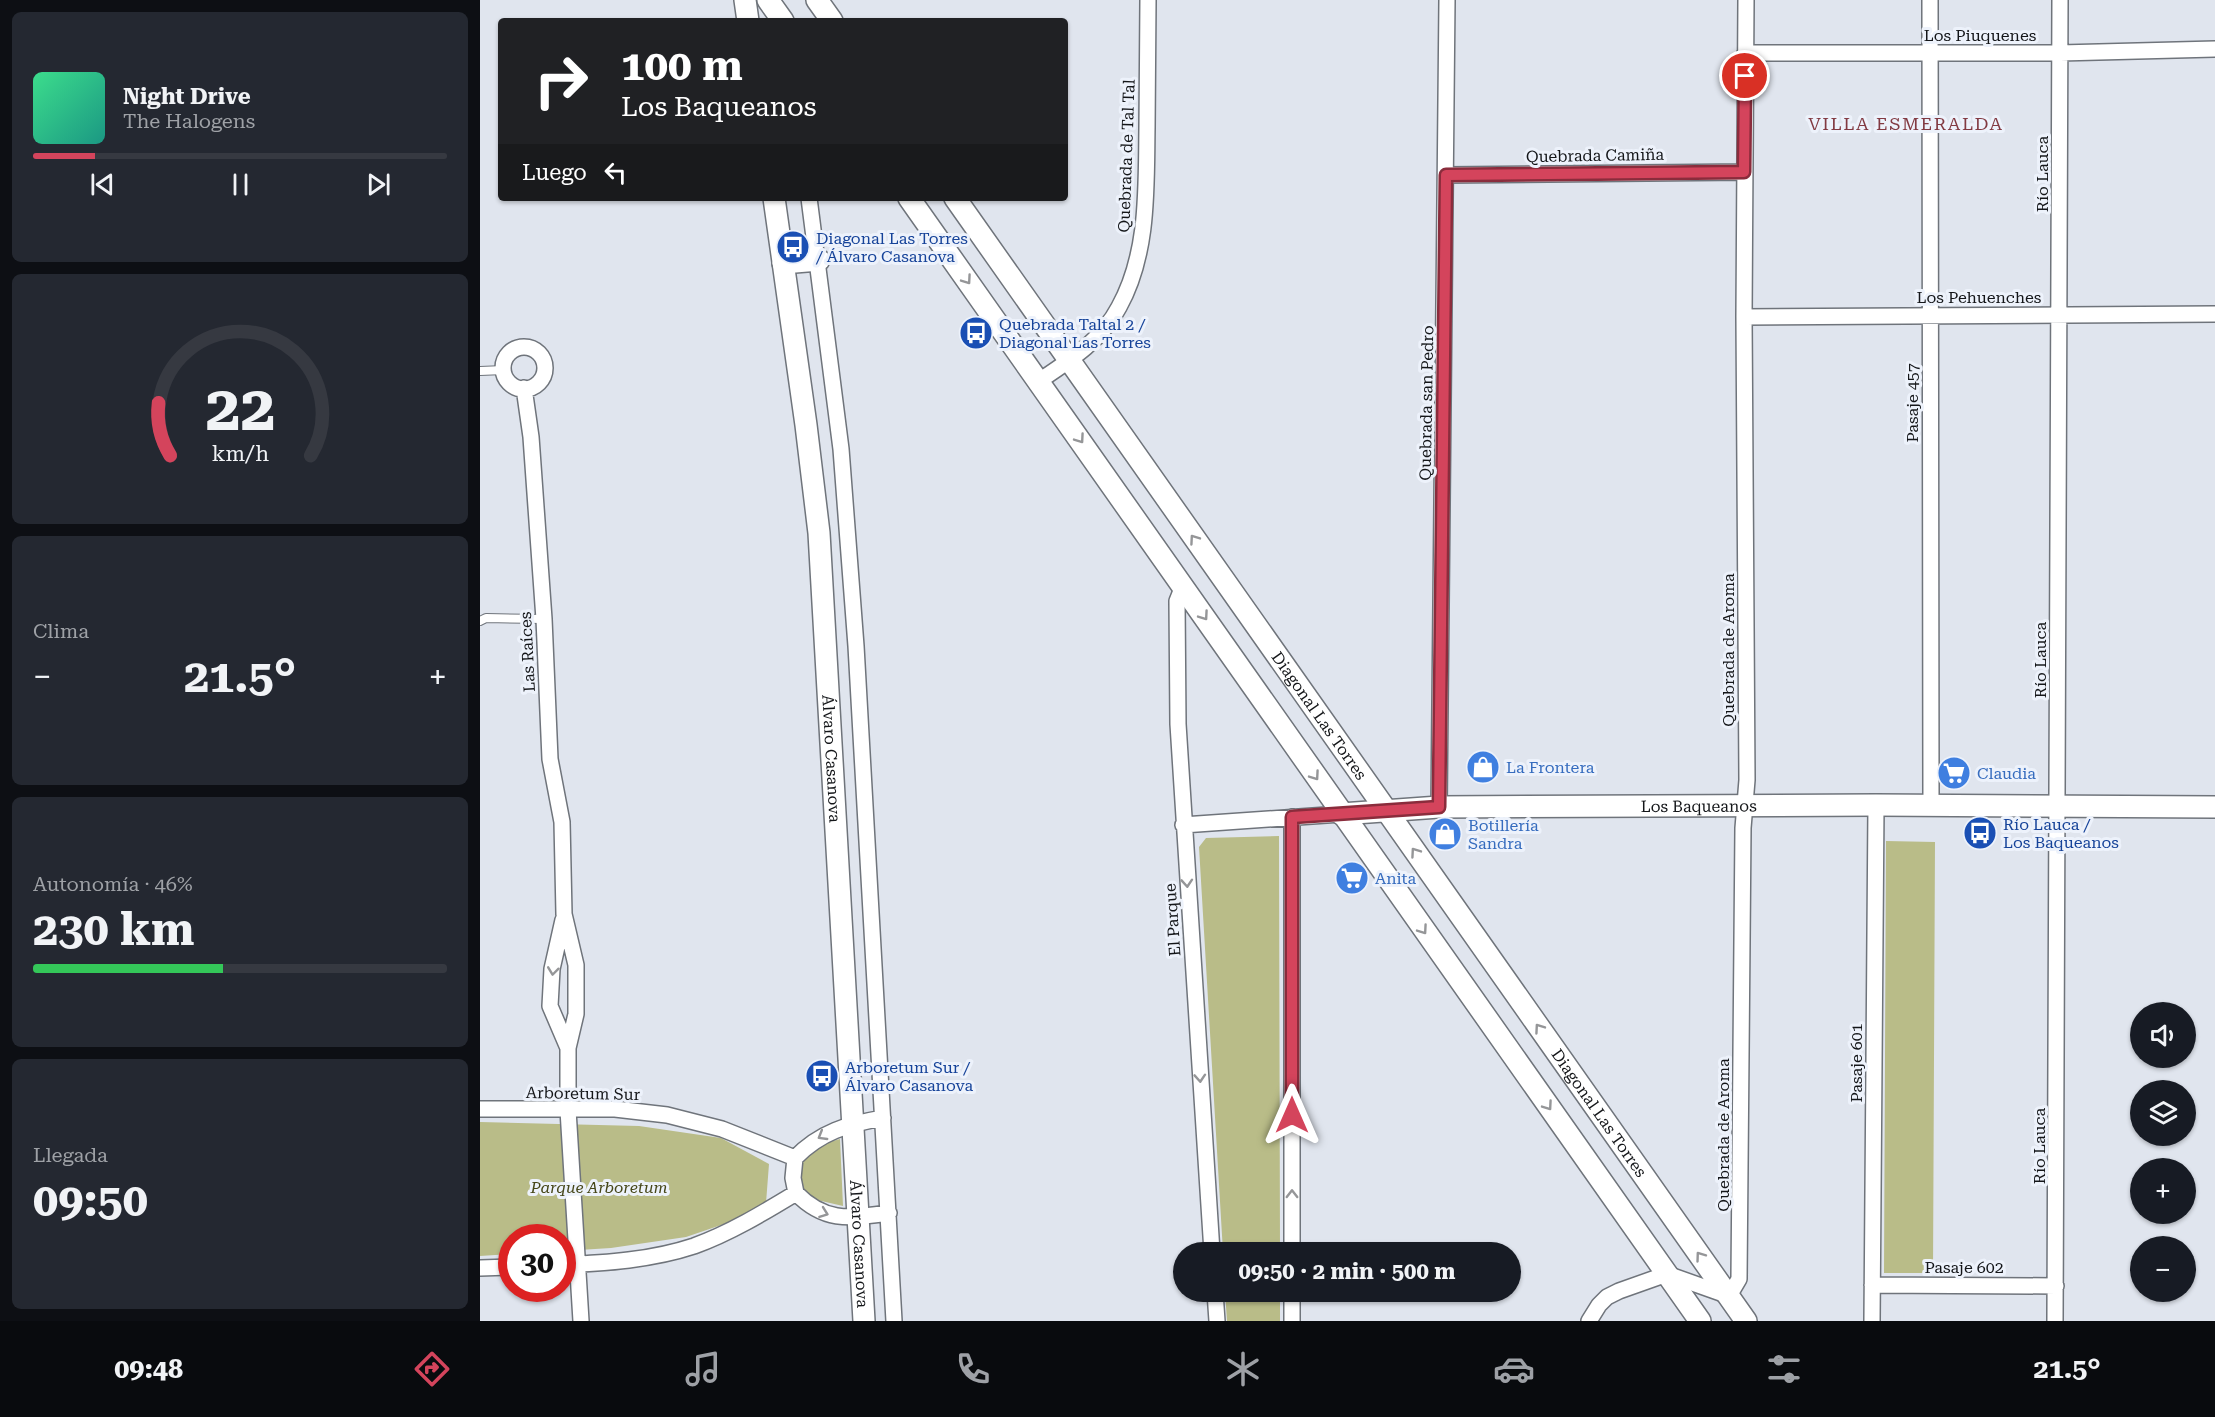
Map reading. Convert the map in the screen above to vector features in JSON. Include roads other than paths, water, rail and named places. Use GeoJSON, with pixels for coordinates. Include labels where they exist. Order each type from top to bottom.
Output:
{"type":"FeatureCollection","features":[{"type":"Feature","properties":{"kind":"main road"},"geometry":{"type":"LineString","coordinates":[[745,0],[748,18]]}},
{"type":"Feature","properties":{"kind":"main road"},"geometry":{"type":"LineString","coordinates":[[768,0],[781,18]]}},
{"type":"Feature","properties":{"kind":"main road"},"geometry":{"type":"LineString","coordinates":[[817,0],[830,18]]}},
{"type":"Feature","properties":{"kind":"main road","name":"Álvaro Casanova"},"geometry":{"type":"LineString","coordinates":[[774,201],[819,533],[864,1321]]}},
{"type":"Feature","properties":{"kind":"main road"},"geometry":{"type":"LineString","coordinates":[[911,201],[1700,1321]]}},
{"type":"Feature","properties":{"kind":"main road","name":"Diagonal Las Torres"},"geometry":{"type":"LineString","coordinates":[[957,201],[1746,1321]]}},
{"type":"Feature","properties":{"kind":"main road"},"geometry":{"type":"LineString","coordinates":[[783,263],[819,260]]}},
{"type":"Feature","properties":{"kind":"main road","name":"Los Baqueanos"},"geometry":{"type":"LineString","coordinates":[[1341,813],[1439,807],[1931,805],[2215,807]]}},
{"type":"Feature","properties":{"kind":"street","name":"Quebrada de Tal Tal"},"geometry":{"type":"LineString","coordinates":[[1039,381],[1068,361],[1099,334],[1118,309],[1133,278],[1142,236],[1146,190],[1148,0]]}},
{"type":"Feature","properties":{"kind":"street","name":"Quebrada san Pedro"},"geometry":{"type":"LineString","coordinates":[[1439,807],[1447,0]]}},
{"type":"Feature","properties":{"kind":"street","name":"Quebrada de Aroma"},"geometry":{"type":"LineString","coordinates":[[1729,1296],[1737,1286],[1740,1271],[1743,839],[1747,780],[1744,317],[1746,0]]}},
{"type":"Feature","properties":{"kind":"street","name":"Pasaje 457"},"geometry":{"type":"LineString","coordinates":[[1930,0],[1931,805]]}},
{"type":"Feature","properties":{"kind":"street","name":"Río Lauca"},"geometry":{"type":"LineString","coordinates":[[2055,1321],[2060,0]]}},
{"type":"Feature","properties":{"kind":"street","name":"Los Piuquenes"},"geometry":{"type":"LineString","coordinates":[[1745,53],[2060,53],[2215,50]]}},
{"type":"Feature","properties":{"kind":"street","name":"Quebrada Camiña"},"geometry":{"type":"LineString","coordinates":[[1446,175],[1744,172]]}},
{"type":"Feature","properties":{"kind":"street","name":"Álvaro Casanova"},"geometry":{"type":"LineString","coordinates":[[810,201],[841,448],[856,646],[894,1321]]}},
{"type":"Feature","properties":{"kind":"street","name":"Los Pehuenches"},"geometry":{"type":"LineString","coordinates":[[1744,317],[2215,314]]}},
{"type":"Feature","properties":{"kind":"street"},"geometry":{"type":"LineString","coordinates":[[520,347],[535,350],[544,361],[543,377],[532,387],[524,388],[511,383],[504,370],[507,356],[520,347]]}},
{"type":"Feature","properties":{"kind":"street","name":"Las Raíces"},"geometry":{"type":"LineString","coordinates":[[524,388],[531,437],[544,619],[550,759],[562,822],[564,914],[576,965],[576,1014],[568,1048],[569,1224]]}},
{"type":"Feature","properties":{"kind":"street","name":"El Parque"},"geometry":{"type":"LineString","coordinates":[[1183,586],[1177,601],[1178,724],[1211,1242]]}},
{"type":"Feature","properties":{"kind":"street","name":"Pasaje 601"},"geometry":{"type":"LineString","coordinates":[[1872,1321],[1876,805]]}},
{"type":"Feature","properties":{"kind":"street","name":"Los Baqueanos"},"geometry":{"type":"LineString","coordinates":[[1183,825],[1341,813]]}},
{"type":"Feature","properties":{"kind":"street"},"geometry":{"type":"LineString","coordinates":[[1292,817],[1292,1242]]}},
{"type":"Feature","properties":{"kind":"street","name":"Las Raíces"},"geometry":{"type":"LineString","coordinates":[[564,914],[552,969],[550,1005],[568,1048]]}},
{"type":"Feature","properties":{"kind":"street","name":"Arboretum Sur"},"geometry":{"type":"LineString","coordinates":[[480,1109],[615,1109],[667,1115],[722,1129],[795,1158]]}},
{"type":"Feature","properties":{"kind":"street"},"geometry":{"type":"LineString","coordinates":[[883,1118],[854,1123],[826,1133],[804,1148],[795,1158],[793,1178],[796,1193],[808,1206],[819,1211],[843,1218],[889,1213]]}},
{"type":"Feature","properties":{"kind":"street"},"geometry":{"type":"LineString","coordinates":[[576,1264],[636,1259],[693,1246],[738,1227],[796,1193]]}},
{"type":"Feature","properties":{"kind":"street"},"geometry":{"type":"LineString","coordinates":[[480,1268],[498,1267]]}},
{"type":"Feature","properties":{"kind":"street"},"geometry":{"type":"LineString","coordinates":[[1588,1321],[1607,1298],[1619,1291],[1667,1274],[1729,1296]]}},
{"type":"Feature","properties":{"kind":"street","name":"Pasaje 602"},"geometry":{"type":"LineString","coordinates":[[1872,1285],[2056,1286]]}},
{"type":"Feature","properties":{"kind":"street","name":"Las Raíces"},"geometry":{"type":"LineString","coordinates":[[576,1296],[581,1321]]}},
{"type":"Feature","properties":{"kind":"street"},"geometry":{"type":"LineString","coordinates":[[1216,1302],[1217,1321]]}},
{"type":"Feature","properties":{"kind":"street"},"geometry":{"type":"LineString","coordinates":[[1292,1302],[1292,1321]]}},
{"type":"Feature","properties":{"kind":"lane"},"geometry":{"type":"LineString","coordinates":[[480,371],[504,370]]}},
{"type":"Feature","properties":{"kind":"lane"},"geometry":{"type":"LineString","coordinates":[[480,621],[486,618],[544,619]]}},
{"type":"Feature","properties":{"kind":"place","name":"Diagonal Las Torres / Álvaro Casanova"},"geometry":{"type":"Point","coordinates":[793,247]}},
{"type":"Feature","properties":{"kind":"place","name":"Quebrada Taltal 2 / Diagonal Las Torres"},"geometry":{"type":"Point","coordinates":[976,333]}},
{"type":"Feature","properties":{"kind":"place","name":"La Frontera"},"geometry":{"type":"Point","coordinates":[1483,767]}},
{"type":"Feature","properties":{"kind":"place","name":"Claudia"},"geometry":{"type":"Point","coordinates":[1954,773]}},
{"type":"Feature","properties":{"kind":"place","name":"Río Lauca / Los Baqueanos"},"geometry":{"type":"Point","coordinates":[1980,833]}},
{"type":"Feature","properties":{"kind":"place","name":"Botillería Sandra"},"geometry":{"type":"Point","coordinates":[1445,834]}},
{"type":"Feature","properties":{"kind":"place","name":"Anita"},"geometry":{"type":"Point","coordinates":[1352,878]}},
{"type":"Feature","properties":{"kind":"place","name":"Arboretum Sur / Álvaro Casanova"},"geometry":{"type":"Point","coordinates":[822,1076]}},
{"type":"Feature","properties":{"kind":"district","name":"VILLA ESMERALDA"},"geometry":{"type":"Point","coordinates":[1906,124]}},
{"type":"Feature","properties":{"kind":"park label","name":"Parque Arboretum"},"geometry":{"type":"Point","coordinates":[599,1187]}}]}
